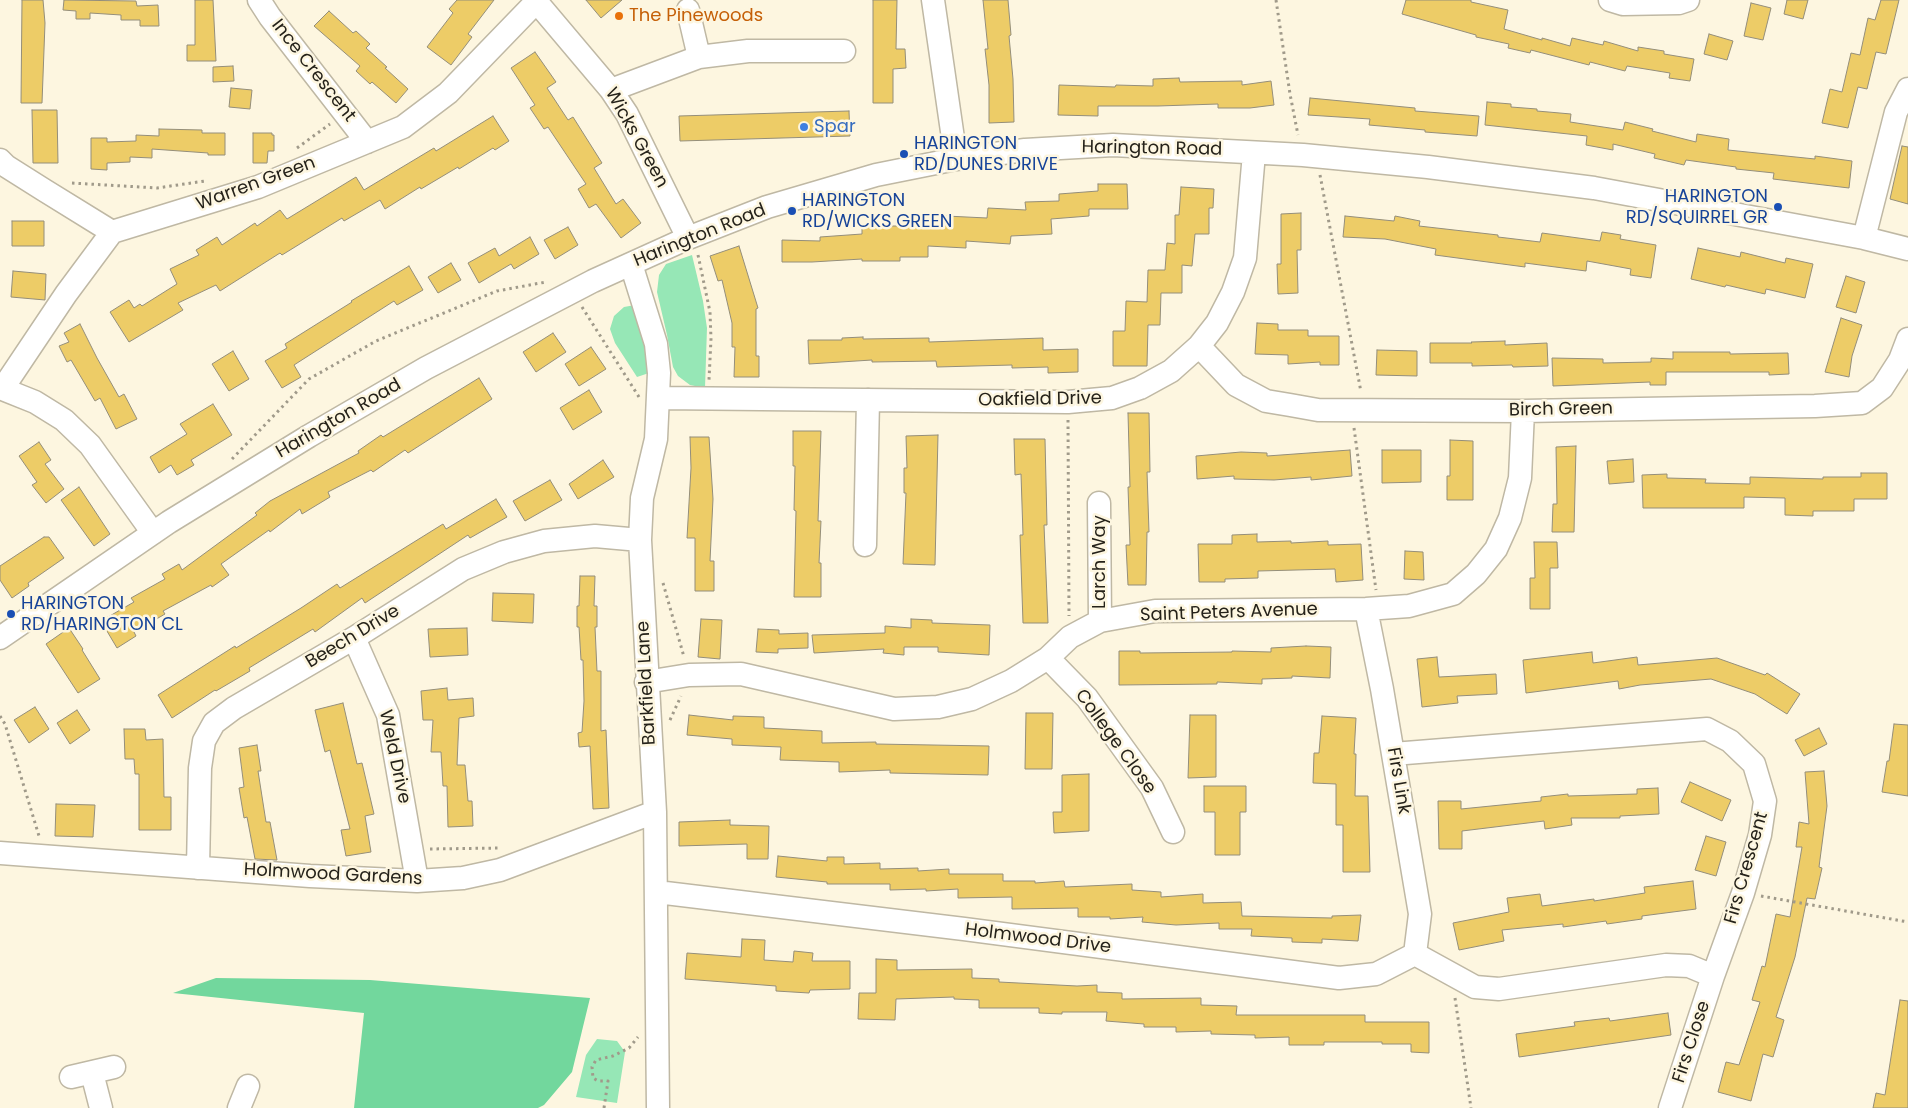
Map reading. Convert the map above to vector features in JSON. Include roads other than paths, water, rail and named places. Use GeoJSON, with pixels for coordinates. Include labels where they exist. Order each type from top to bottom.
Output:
{"type":"FeatureCollection","features":[{"type":"Feature","properties":{"kind":"street","name":"Ince Crescent"},"geometry":{"type":"LineString","coordinates":[[259,0],[270,17],[368,142]]}},
{"type":"Feature","properties":{"kind":"street"},"geometry":{"type":"LineString","coordinates":[[933,0],[956,159]]}},
{"type":"Feature","properties":{"kind":"street"},"geometry":{"type":"LineString","coordinates":[[1610,0],[1623,4],[1679,3],[1688,0]]}},
{"type":"Feature","properties":{"kind":"street","name":"Wicks Green"},"geometry":{"type":"LineString","coordinates":[[536,1],[611,90],[626,114],[690,237]]}},
{"type":"Feature","properties":{"kind":"street","name":"Warren Green"},"geometry":{"type":"LineString","coordinates":[[112,232],[258,187],[403,127],[448,93],[536,1]]}},
{"type":"Feature","properties":{"kind":"street"},"geometry":{"type":"LineString","coordinates":[[688,10],[699,58]]}},
{"type":"Feature","properties":{"kind":"street"},"geometry":{"type":"LineString","coordinates":[[611,90],[699,58],[748,51],[844,51]]}},
{"type":"Feature","properties":{"kind":"street"},"geometry":{"type":"LineString","coordinates":[[1864,238],[1896,112],[1908,89]]}},
{"type":"Feature","properties":{"kind":"street","name":"Harington Road"},"geometry":{"type":"LineString","coordinates":[[0,638],[153,533],[309,436],[564,286],[631,264],[690,237],[767,207],[867,178],[956,159],[1025,150],[1113,145],[1303,155],[1428,167],[1594,188],[1864,238],[1908,249]]}},
{"type":"Feature","properties":{"kind":"street","name":"Oakfield Drive"},"geometry":{"type":"LineString","coordinates":[[650,399],[1068,402],[1112,398],[1140,388],[1171,371],[1199,346],[1217,323],[1233,292],[1245,258],[1254,152]]}},
{"type":"Feature","properties":{"kind":"street"},"geometry":{"type":"LineString","coordinates":[[0,160],[6,166],[112,232],[66,294],[1,388],[35,402],[64,420],[90,445],[153,533]]}},
{"type":"Feature","properties":{"kind":"street","name":"Barkfield Lane"},"geometry":{"type":"LineString","coordinates":[[631,264],[656,344],[650,399],[656,439],[642,498],[640,540],[646,682],[655,812],[658,1108]]}},
{"type":"Feature","properties":{"kind":"street","name":"Birch Green"},"geometry":{"type":"LineString","coordinates":[[1199,346],[1236,384],[1266,401],[1318,410],[1523,411],[1814,406],[1862,403],[1882,388],[1900,360],[1908,339]]}},
{"type":"Feature","properties":{"kind":"street"},"geometry":{"type":"LineString","coordinates":[[865,545],[868,400]]}},
{"type":"Feature","properties":{"kind":"street","name":"Saint Peters Avenue"},"geometry":{"type":"LineString","coordinates":[[646,682],[689,675],[741,674],[894,709],[938,707],[972,699],[1011,681],[1048,658],[1070,637],[1100,621],[1155,611],[1372,609],[1409,606],[1453,594],[1476,574],[1496,549],[1510,518],[1520,478],[1523,411]]}},
{"type":"Feature","properties":{"kind":"street","name":"Larch Way"},"geometry":{"type":"LineString","coordinates":[[1099,503],[1100,621]]}},
{"type":"Feature","properties":{"kind":"street","name":"Beech Drive"},"geometry":{"type":"LineString","coordinates":[[198,868],[200,768],[204,741],[214,723],[234,708],[354,638],[463,569],[504,552],[544,541],[595,536],[640,540]]}},
{"type":"Feature","properties":{"kind":"street","name":"Firs Link"},"geometry":{"type":"LineString","coordinates":[[1372,609],[1393,754],[1420,914],[1415,954]]}},
{"type":"Feature","properties":{"kind":"street","name":"Weld Drive"},"geometry":{"type":"LineString","coordinates":[[354,638],[388,714],[417,881]]}},
{"type":"Feature","properties":{"kind":"street","name":"College Close"},"geometry":{"type":"LineString","coordinates":[[1048,658],[1087,698],[1146,780],[1173,832]]}},
{"type":"Feature","properties":{"kind":"street","name":"Firs Crescent"},"geometry":{"type":"LineString","coordinates":[[1393,754],[1706,729],[1730,741],[1754,764],[1765,801],[1760,835],[1743,893],[1713,976]]}},
{"type":"Feature","properties":{"kind":"street","name":"Holmwood Gardens"},"geometry":{"type":"LineString","coordinates":[[0,853],[310,876],[417,881],[463,878],[500,870],[655,812]]}},
{"type":"Feature","properties":{"kind":"street","name":"Holmwood Drive"},"geometry":{"type":"LineString","coordinates":[[657,892],[1339,978],[1376,974],[1415,954]]}},
{"type":"Feature","properties":{"kind":"street"},"geometry":{"type":"LineString","coordinates":[[1415,954],[1475,987],[1499,989],[1666,965],[1689,966],[1713,976]]}},
{"type":"Feature","properties":{"kind":"street","name":"Firs Close"},"geometry":{"type":"LineString","coordinates":[[1670,1108],[1713,976]]}},
{"type":"Feature","properties":{"kind":"street"},"geometry":{"type":"LineString","coordinates":[[100,1108],[82,1075],[114,1067]]}},
{"type":"Feature","properties":{"kind":"street"},"geometry":{"type":"LineString","coordinates":[[239,1108],[248,1086]]}},
{"type":"Feature","properties":{"kind":"place","name":"The Pinewoods"},"geometry":{"type":"Point","coordinates":[619,16]}},
{"type":"Feature","properties":{"kind":"place","name":"Spar"},"geometry":{"type":"Point","coordinates":[804,127]}},
{"type":"Feature","properties":{"kind":"place","name":"HARINGTON RD/DUNES DRIVE"},"geometry":{"type":"Point","coordinates":[904,154]}},
{"type":"Feature","properties":{"kind":"place","name":"HARINGTON RD/SQUIRREL GR"},"geometry":{"type":"Point","coordinates":[1778,207]}},
{"type":"Feature","properties":{"kind":"place","name":"HARINGTON RD/WICKS GREEN"},"geometry":{"type":"Point","coordinates":[792,211]}},
{"type":"Feature","properties":{"kind":"place","name":"HARINGTON RD/HARINGTON CL"},"geometry":{"type":"Point","coordinates":[11,614]}}]}
